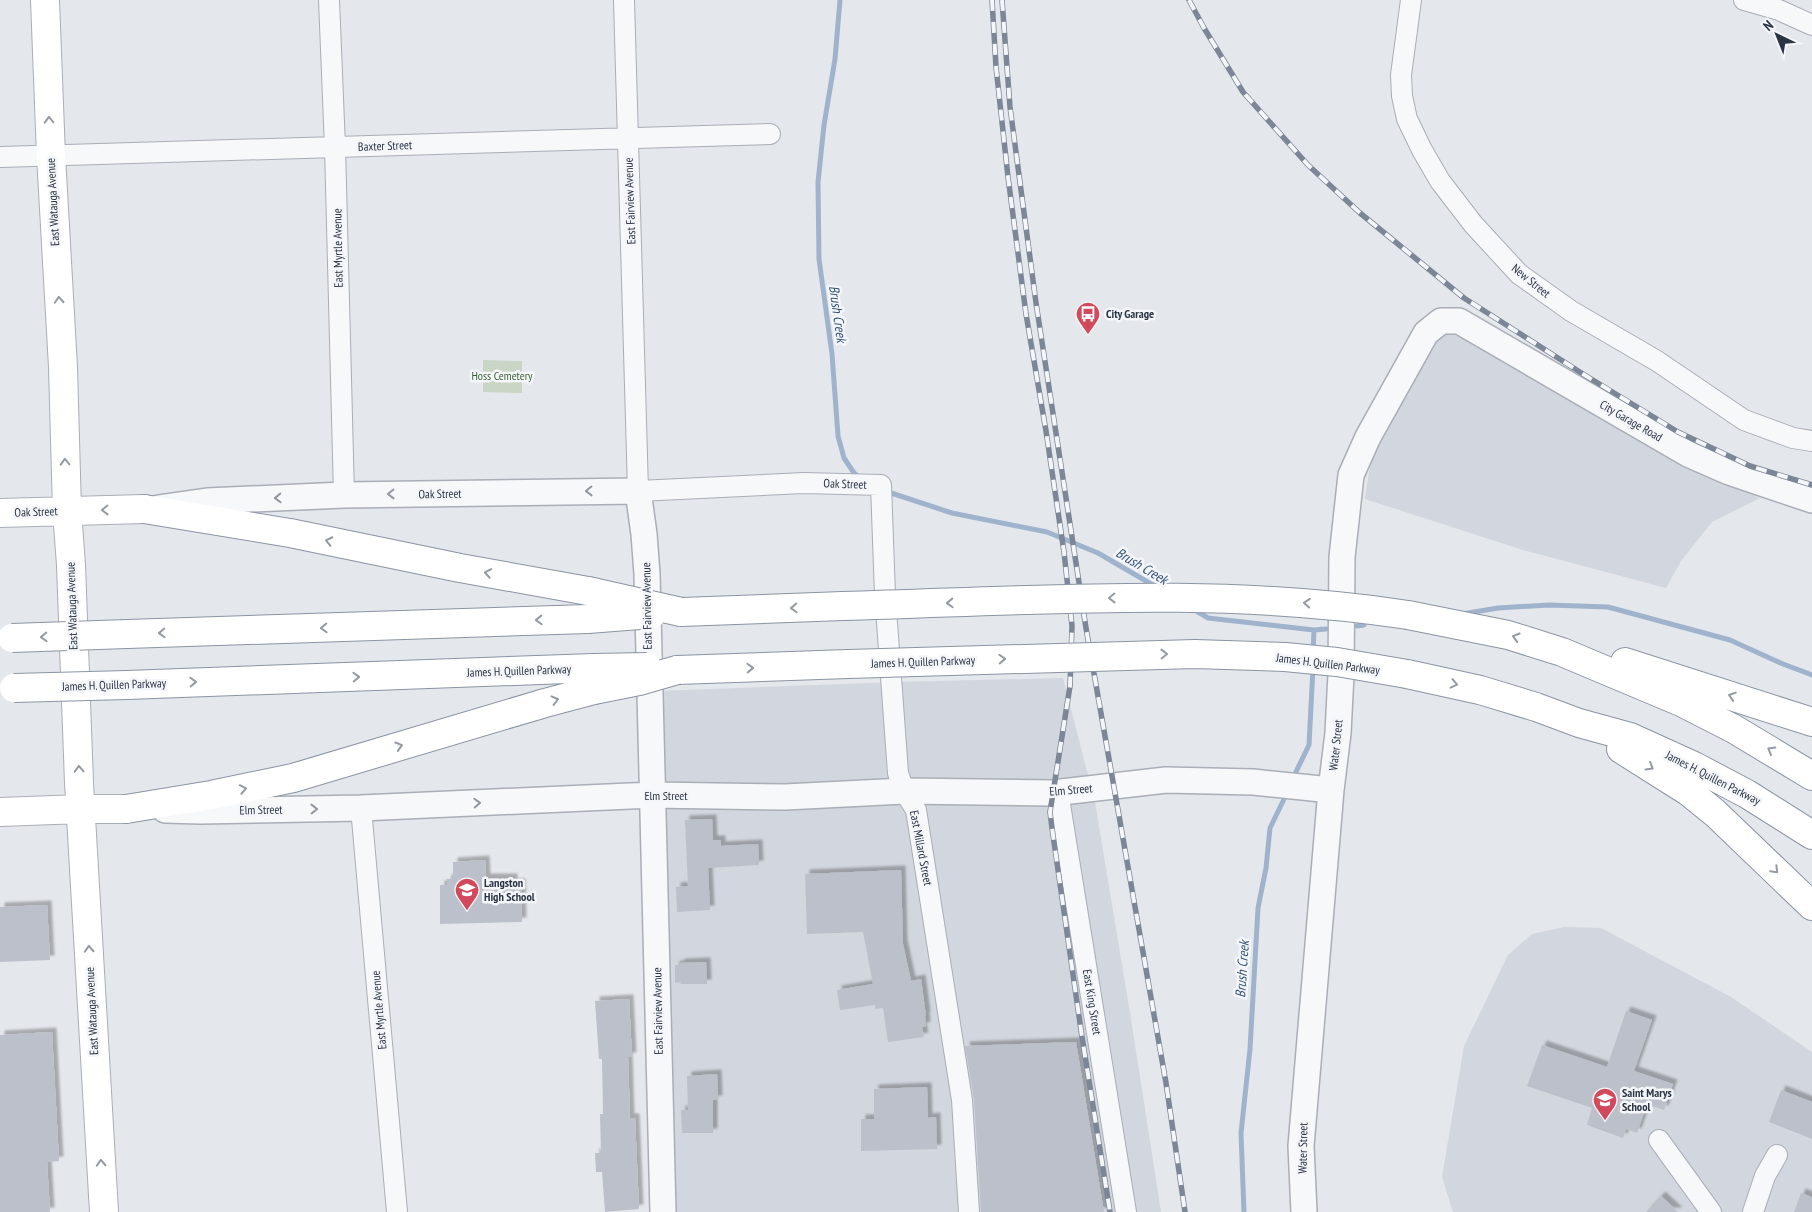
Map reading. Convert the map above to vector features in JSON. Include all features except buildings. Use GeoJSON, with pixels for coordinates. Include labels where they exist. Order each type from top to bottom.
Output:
{"type":"FeatureCollection","features":[{"type":"Feature","properties":{"kind":"main road","name":"East Watauga Avenue"},"geometry":{"type":"LineString","coordinates":[[45,0],[51,156],[63,367],[67,511],[81,809],[104,1212]]}},
{"type":"Feature","properties":{"kind":"main road","name":"Oak Street"},"geometry":{"type":"LineString","coordinates":[[0,513],[144,510]]}},
{"type":"Feature","properties":{"kind":"main road"},"geometry":{"type":"LineString","coordinates":[[144,510],[290,533],[691,612]]}},
{"type":"Feature","properties":{"kind":"main road"},"geometry":{"type":"LineString","coordinates":[[6,639],[588,619],[691,612],[843,606],[1170,598],[1296,602],[1361,608],[1408,615],[1508,635],[1562,652],[1690,706],[1734,729],[1812,776]]}},
{"type":"Feature","properties":{"kind":"main road"},"geometry":{"type":"LineString","coordinates":[[1562,652],[1604,656],[1812,722]]}},
{"type":"Feature","properties":{"kind":"main road","name":"James H. Quillen Parkway"},"geometry":{"type":"LineString","coordinates":[[7,688],[127,684],[594,679],[637,666],[689,670],[1195,654],[1285,657],[1337,662],[1407,674],[1480,690],[1536,707],[1579,723],[1630,737],[1694,766],[1748,794],[1812,835]]}},
{"type":"Feature","properties":{"kind":"main road"},"geometry":{"type":"LineString","coordinates":[[126,809],[219,794],[293,778],[546,702],[594,679]]}},
{"type":"Feature","properties":{"kind":"main road"},"geometry":{"type":"LineString","coordinates":[[1579,723],[1689,792],[1722,819],[1812,906]]}},
{"type":"Feature","properties":{"kind":"main road","name":"Elm Street"},"geometry":{"type":"LineString","coordinates":[[0,812],[126,809]]}},
{"type":"Feature","properties":{"kind":"street","name":"East Myrtle Avenue"},"geometry":{"type":"LineString","coordinates":[[329,0],[335,147],[344,495]]}},
{"type":"Feature","properties":{"kind":"street","name":"East Fairview Avenue"},"geometry":{"type":"LineString","coordinates":[[624,0],[638,490],[647,574],[663,1212]]}},
{"type":"Feature","properties":{"kind":"street","name":"New Street"},"geometry":{"type":"LineString","coordinates":[[1411,0],[1401,75],[1402,96],[1407,119],[1422,150],[1440,180],[1473,224],[1519,274],[1571,312],[1657,361],[1744,420],[1793,438],[1812,441]]}},
{"type":"Feature","properties":{"kind":"street"},"geometry":{"type":"LineString","coordinates":[[1744,0],[1779,10],[1812,25]]}},
{"type":"Feature","properties":{"kind":"street","name":"Baxter Street"},"geometry":{"type":"LineString","coordinates":[[0,158],[770,134]]}},
{"type":"Feature","properties":{"kind":"street","name":"Water Street"},"geometry":{"type":"LineString","coordinates":[[1304,1212],[1301,1146],[1320,789],[1338,733],[1341,674],[1342,557],[1351,475],[1368,437],[1426,333],[1441,321],[1459,321]]}},
{"type":"Feature","properties":{"kind":"street","name":"City Garage Road"},"geometry":{"type":"LineString","coordinates":[[1459,321],[1688,454],[1729,472],[1812,500]]}},
{"type":"Feature","properties":{"kind":"street","name":"Oak Street"},"geometry":{"type":"LineString","coordinates":[[144,510],[207,501],[344,495],[638,490],[804,483],[881,485]]}},
{"type":"Feature","properties":{"kind":"street","name":"East Millard Street"},"geometry":{"type":"LineString","coordinates":[[881,485],[890,676],[898,773],[904,792],[916,810],[961,1091],[969,1212]]}},
{"type":"Feature","properties":{"kind":"street","name":"Elm Street"},"geometry":{"type":"LineString","coordinates":[[126,809],[200,811],[361,808],[652,795],[785,797],[904,792],[1058,792],[1166,780],[1253,782],[1320,789]]}},
{"type":"Feature","properties":{"kind":"street","name":"East King Street"},"geometry":{"type":"LineString","coordinates":[[1058,792],[1126,1212]]}},
{"type":"Feature","properties":{"kind":"street","name":"East Myrtle Avenue"},"geometry":{"type":"LineString","coordinates":[[361,808],[397,1212]]}},
{"type":"Feature","properties":{"kind":"street"},"geometry":{"type":"LineString","coordinates":[[1659,1140],[1711,1212]]}},
{"type":"Feature","properties":{"kind":"street"},"geometry":{"type":"LineString","coordinates":[[1753,1212],[1766,1176],[1777,1155]]}},
{"type":"Feature","properties":{"kind":"shaded area"},"geometry":{"type":"Polygon","coordinates":[[[1442,333],[1464,333],[1657,447],[1760,498],[1712,522],[1681,561],[1666,588],[1523,550],[1365,499],[1371,458],[1428,350],[1442,333]]]}},
{"type":"Feature","properties":{"kind":"shaded area"},"geometry":{"type":"Polygon","coordinates":[[[1063,678],[1095,802],[1161,1212],[674,1212],[658,691],[1063,678]]]}},
{"type":"Feature","properties":{"kind":"shaded area"},"geometry":{"type":"Polygon","coordinates":[[[1564,927],[1601,928],[1731,997],[1812,1052],[1812,1212],[1453,1212],[1442,1177],[1464,1046],[1508,955],[1532,934],[1564,927]]]}},
{"type":"Feature","properties":{"kind":"green space","name":"Hoss Cemetery"},"geometry":{"type":"Polygon","coordinates":[[[483,360],[522,361],[522,393],[483,392],[483,360]]]}},
{"type":"Feature","properties":{"kind":"waterway","name":"Brush Creek"},"geometry":{"type":"LineString","coordinates":[[840,0],[835,59],[824,125],[818,182],[819,259],[832,354],[838,436],[844,458],[854,473],[860,478]]}},
{"type":"Feature","properties":{"kind":"waterway","name":"Brush Creek"},"geometry":{"type":"LineString","coordinates":[[885,491],[952,513],[1047,532],[1098,553],[1158,588]]}},
{"type":"Feature","properties":{"kind":"waterway"},"geometry":{"type":"LineString","coordinates":[[1462,614],[1498,608],[1549,605],[1608,607],[1730,640],[1812,675]]}},
{"type":"Feature","properties":{"kind":"waterway","name":"Brush Creek"},"geometry":{"type":"LineString","coordinates":[[1193,609],[1208,618],[1314,630],[1326,629]]}},
{"type":"Feature","properties":{"kind":"waterway"},"geometry":{"type":"LineString","coordinates":[[1357,626],[1364,625]]}},
{"type":"Feature","properties":{"kind":"waterway","name":"Brush Creek"},"geometry":{"type":"LineString","coordinates":[[1313,652],[1314,630]]}},
{"type":"Feature","properties":{"kind":"waterway","name":"Brush Creek"},"geometry":{"type":"LineString","coordinates":[[1293,778],[1309,745],[1313,668]]}},
{"type":"Feature","properties":{"kind":"waterway","name":"Brush Creek"},"geometry":{"type":"LineString","coordinates":[[1244,1212],[1241,1133],[1250,1049],[1258,908],[1266,868],[1270,828],[1287,793]]}},
{"type":"Feature","properties":{"kind":"railway"},"geometry":{"type":"LineString","coordinates":[[992,0],[996,67],[1008,177],[1026,314],[1064,552],[1072,626],[1070,686],[1050,812],[1082,1037],[1110,1212]]}},
{"type":"Feature","properties":{"kind":"railway"},"geometry":{"type":"LineString","coordinates":[[1002,0],[1010,107],[1036,303],[1086,628],[1166,1083],[1185,1212]]}},
{"type":"Feature","properties":{"kind":"railway"},"geometry":{"type":"LineString","coordinates":[[1189,0],[1243,92],[1308,165],[1360,213],[1464,298],[1678,432],[1750,466],[1812,485]]}},
{"type":"Feature","properties":{"kind":"place","name":"City Garage"},"geometry":{"type":"Point","coordinates":[1088,335]}},
{"type":"Feature","properties":{"kind":"place","name":"Langston High School"},"geometry":{"type":"Point","coordinates":[467,911]}},
{"type":"Feature","properties":{"kind":"place","name":"Saint Marys School"},"geometry":{"type":"Point","coordinates":[1605,1121]}}]}
